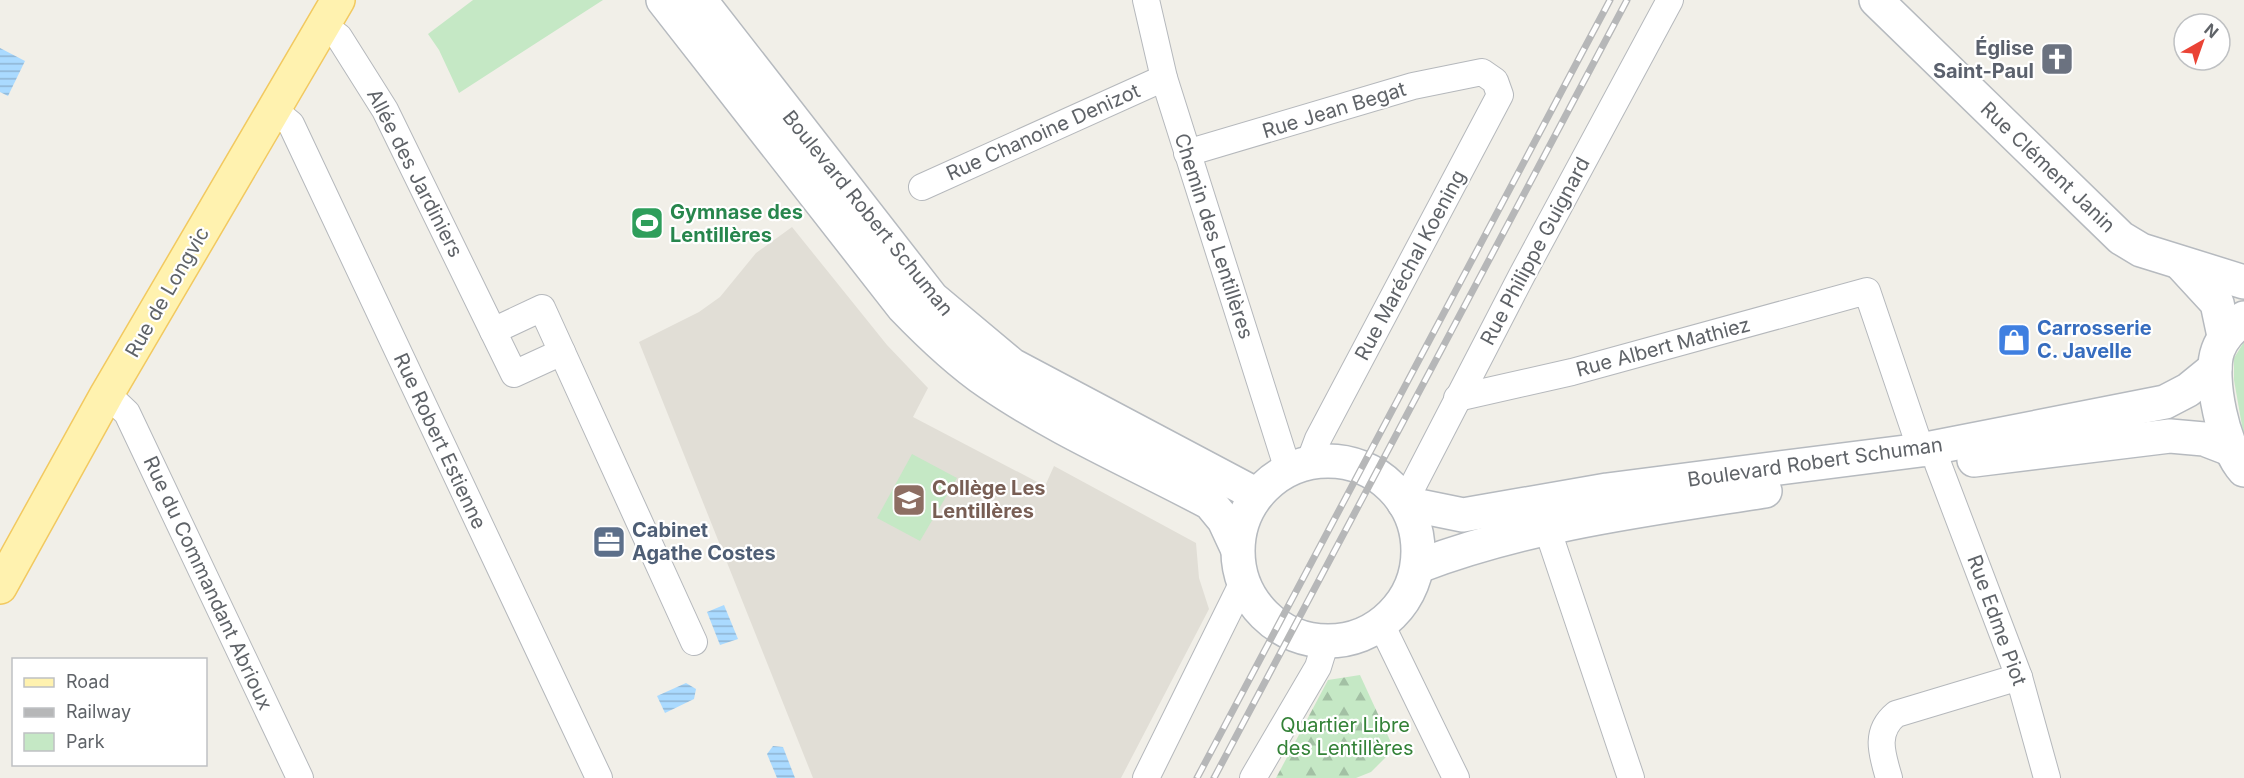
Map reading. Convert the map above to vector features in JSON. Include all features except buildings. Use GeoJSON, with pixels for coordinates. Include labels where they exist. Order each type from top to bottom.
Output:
{"type":"FeatureCollection","features":[{"type":"Feature","properties":{"kind":"main road","name":"Boulevard Robert Schuman"},"geometry":{"type":"LineString","coordinates":[[663,0],[903,307],[928,332],[963,363],[1011,397],[1210,503],[1224,520],[1237,548]]}},
{"type":"Feature","properties":{"kind":"main road","name":"Boulevard Robert Schuman"},"geometry":{"type":"LineString","coordinates":[[700,0],[925,290],[960,324],[1021,370],[1257,495]]}},
{"type":"Feature","properties":{"kind":"main road","name":"Rue Clément Janin"},"geometry":{"type":"LineString","coordinates":[[1876,0],[2121,238],[2141,250],[2244,282]]}},
{"type":"Feature","properties":{"kind":"main road","name":"Rue de Longvic"},"geometry":{"type":"LineString","coordinates":[[0,587],[107,394],[331,13]]}},
{"type":"Feature","properties":{"kind":"main road","name":"Rue Clément Janin"},"geometry":{"type":"LineString","coordinates":[[2181,264],[2217,303],[2234,327]]}},
{"type":"Feature","properties":{"kind":"main road"},"geometry":{"type":"LineString","coordinates":[[2234,327],[2217,351],[2215,368],[2217,392],[2240,467]]}},
{"type":"Feature","properties":{"kind":"main road","name":"Boulevard Robert Schuman"},"geometry":{"type":"LineString","coordinates":[[1419,566],[1464,549],[1547,528],[1930,457],[2165,402],[2188,390],[2215,368]]}},
{"type":"Feature","properties":{"kind":"main road","name":"Boulevard Robert Schuman"},"geometry":{"type":"LineString","coordinates":[[1404,503],[1463,515],[1607,490],[1930,457],[2170,436],[2204,439],[2240,467]]}},
{"type":"Feature","properties":{"kind":"main road"},"geometry":{"type":"LineString","coordinates":[[1327,461],[1357,466],[1374,474],[1388,485],[1404,503],[1416,532],[1419,566],[1399,606],[1381,624],[1353,638],[1326,641],[1295,635],[1272,622],[1251,598],[1243,582],[1237,548],[1244,516],[1257,495],[1269,482],[1298,467],[1327,461]]}},
{"type":"Feature","properties":{"kind":"street","name":"Rue Philippe Guignard"},"geometry":{"type":"LineString","coordinates":[[1404,503],[1457,398],[1670,0]]}},
{"type":"Feature","properties":{"kind":"street","name":"Chemin des Lentillères"},"geometry":{"type":"LineString","coordinates":[[1151,1],[1164,78],[1187,153],[1298,467]]}},
{"type":"Feature","properties":{"kind":"street","name":"Allée des Jardiniers"},"geometry":{"type":"LineString","coordinates":[[331,13],[339,38],[386,110],[514,374],[562,352]]}},
{"type":"Feature","properties":{"kind":"street","name":"Rue Jean Begat"},"geometry":{"type":"LineString","coordinates":[[1187,153],[1413,86],[1482,72]]}},
{"type":"Feature","properties":{"kind":"street","name":"Rue Maréchal Koening"},"geometry":{"type":"LineString","coordinates":[[1298,467],[1318,440],[1500,95],[1495,81],[1482,72]]}},
{"type":"Feature","properties":{"kind":"street","name":"Rue Chanoine Denizot"},"geometry":{"type":"LineString","coordinates":[[922,187],[1164,78]]}},
{"type":"Feature","properties":{"kind":"street","name":"Rue Robert Estienne"},"geometry":{"type":"LineString","coordinates":[[274,110],[291,124],[599,778]]}},
{"type":"Feature","properties":{"kind":"street","name":"Rue Albert Mathiez"},"geometry":{"type":"LineString","coordinates":[[1457,398],[1572,372],[1867,291]]}},
{"type":"Feature","properties":{"kind":"street","name":"Rue Edme Piot"},"geometry":{"type":"LineString","coordinates":[[1867,291],[1930,457],[2019,677],[2047,778]]}},
{"type":"Feature","properties":{"kind":"street"},"geometry":{"type":"LineString","coordinates":[[493,331],[542,308],[694,642]]}},
{"type":"Feature","properties":{"kind":"street","name":"Rue du Commandant Abrioux"},"geometry":{"type":"LineString","coordinates":[[107,394],[127,413],[300,778]]}},
{"type":"Feature","properties":{"kind":"street"},"geometry":{"type":"LineString","coordinates":[[1547,528],[1630,778]]}},
{"type":"Feature","properties":{"kind":"street"},"geometry":{"type":"LineString","coordinates":[[1146,778],[1243,582]]}},
{"type":"Feature","properties":{"kind":"street"},"geometry":{"type":"LineString","coordinates":[[1381,624],[1456,778]]}},
{"type":"Feature","properties":{"kind":"street"},"geometry":{"type":"LineString","coordinates":[[1253,778],[1318,667],[1326,641]]}},
{"type":"Feature","properties":{"kind":"street"},"geometry":{"type":"LineString","coordinates":[[1889,778],[1880,741],[1882,730],[1896,714],[2019,677]]}},
{"type":"Feature","properties":{"kind":"shaded area","name":"Collège Les Lentillères"},"geometry":{"type":"Polygon","coordinates":[[[792,227],[887,345],[928,388],[913,417],[1045,486],[1054,466],[1196,543],[1199,578],[1209,609],[1121,778],[813,778],[639,342],[699,312],[720,297],[756,253],[792,227]]]}},
{"type":"Feature","properties":{"kind":"green space"},"geometry":{"type":"Polygon","coordinates":[[[473,0],[603,0],[459,93],[439,50],[428,34],[473,0]]]}},
{"type":"Feature","properties":{"kind":"green space"},"geometry":{"type":"Polygon","coordinates":[[[2244,342],[2244,437],[2234,380],[2234,358],[2244,342]]]}},
{"type":"Feature","properties":{"kind":"green space"},"geometry":{"type":"Polygon","coordinates":[[[912,454],[957,478],[920,541],[877,518],[912,454]]]}},
{"type":"Feature","properties":{"kind":"green space","name":"Quartier Libre des Lentillères"},"geometry":{"type":"Polygon","coordinates":[[[1360,675],[1394,749],[1371,772],[1356,778],[1276,778],[1328,680],[1360,675]]]}},
{"type":"Feature","properties":{"kind":"water"},"geometry":{"type":"Polygon","coordinates":[[[0,48],[25,61],[8,96],[0,92],[0,48]]]}},
{"type":"Feature","properties":{"kind":"water"},"geometry":{"type":"Polygon","coordinates":[[[724,605],[738,639],[720,645],[707,612],[724,605]]]}},
{"type":"Feature","properties":{"kind":"water"},"geometry":{"type":"Polygon","coordinates":[[[686,683],[696,689],[694,699],[665,713],[657,696],[686,683]]]}},
{"type":"Feature","properties":{"kind":"water"},"geometry":{"type":"Polygon","coordinates":[[[773,746],[783,747],[795,778],[777,778],[767,754],[773,746]]]}},
{"type":"Feature","properties":{"kind":"railway"},"geometry":{"type":"LineString","coordinates":[[1197,778],[1610,0]]}},
{"type":"Feature","properties":{"kind":"railway"},"geometry":{"type":"LineString","coordinates":[[1214,778],[1627,0]]}},
{"type":"Feature","properties":{"kind":"place","name":"Église Saint-Paul"},"geometry":{"type":"Point","coordinates":[2057,59]}},
{"type":"Feature","properties":{"kind":"place","name":"Gymnase des Lentillères"},"geometry":{"type":"Point","coordinates":[647,223]}},
{"type":"Feature","properties":{"kind":"place","name":"Carrosserie C. Javelle"},"geometry":{"type":"Point","coordinates":[2014,340]}},
{"type":"Feature","properties":{"kind":"place","name":"Collège Les Lentillères"},"geometry":{"type":"Point","coordinates":[909,500]}},
{"type":"Feature","properties":{"kind":"place","name":"Cabinet Agathe Costes"},"geometry":{"type":"Point","coordinates":[609,542]}}]}
